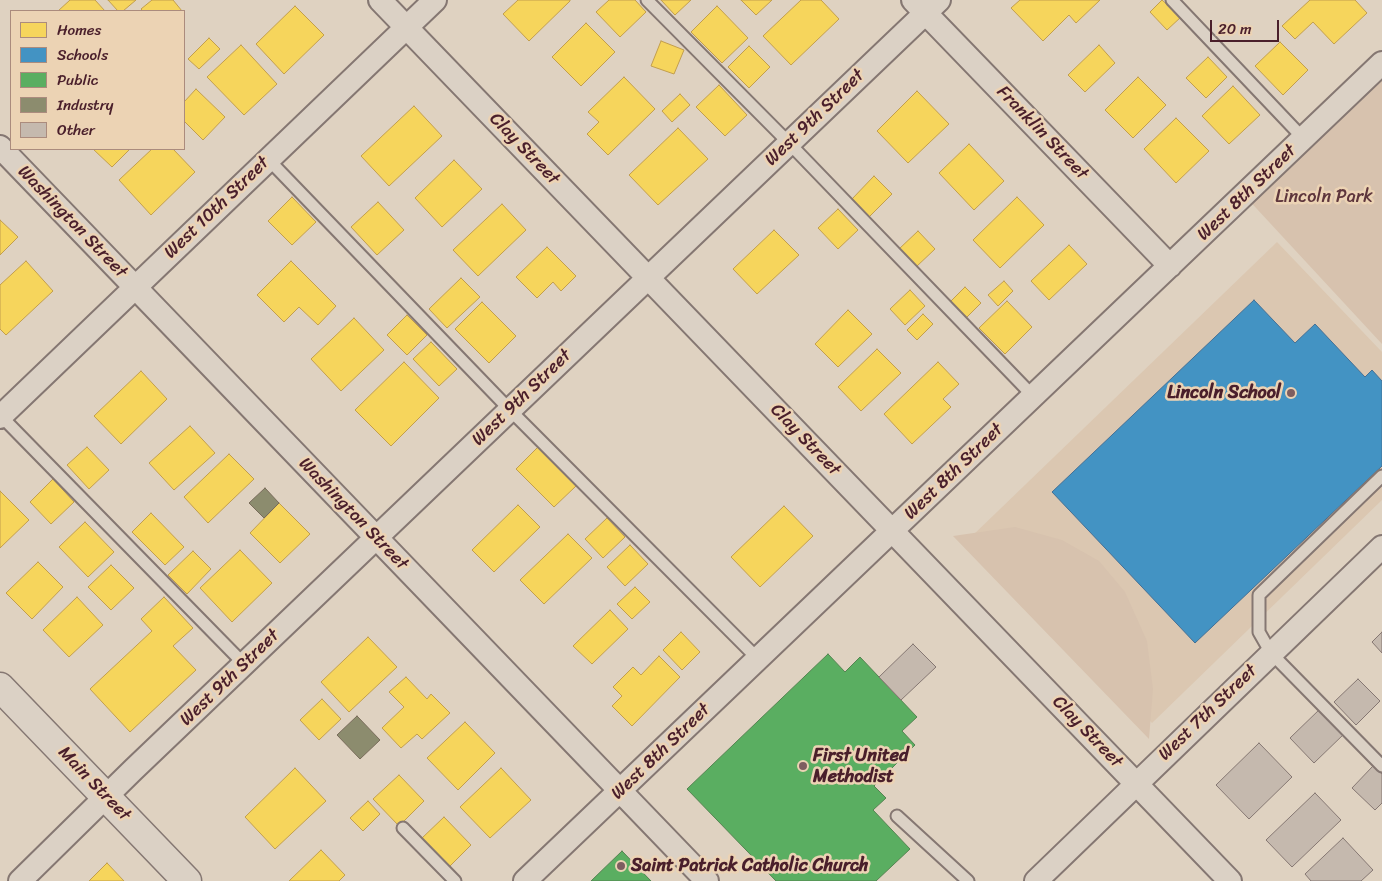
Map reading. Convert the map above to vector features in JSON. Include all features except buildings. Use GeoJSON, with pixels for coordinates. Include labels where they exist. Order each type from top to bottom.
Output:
{"type":"FeatureCollection","features":[{"type":"Feature","properties":{"kind":"main road","name":"Main Street"},"geometry":{"type":"LineString","coordinates":[[0,686],[187,881]]}},
{"type":"Feature","properties":{"kind":"street","name":"Clay Street"},"geometry":{"type":"LineString","coordinates":[[380,0],[1230,881]]}},
{"type":"Feature","properties":{"kind":"street","name":"West 10th Street"},"geometry":{"type":"LineString","coordinates":[[0,416],[435,0]]}},
{"type":"Feature","properties":{"kind":"street","name":"West 9th Street"},"geometry":{"type":"LineString","coordinates":[[20,881],[106,796],[789,143],[926,4]]}},
{"type":"Feature","properties":{"kind":"street","name":"Franklin Street"},"geometry":{"type":"LineString","coordinates":[[926,4],[1170,266]]}},
{"type":"Feature","properties":{"kind":"street","name":"West 8th Street"},"geometry":{"type":"LineString","coordinates":[[525,881],[1382,63]]}},
{"type":"Feature","properties":{"kind":"street","name":"Washington Street"},"geometry":{"type":"LineString","coordinates":[[0,147],[707,881]]}},
{"type":"Feature","properties":{"kind":"street","name":"West 7th Street"},"geometry":{"type":"LineString","coordinates":[[1036,881],[1382,547]]}},
{"type":"Feature","properties":{"kind":"lane"},"geometry":{"type":"LineString","coordinates":[[647,0],[789,143],[1033,396]]}},
{"type":"Feature","properties":{"kind":"lane"},"geometry":{"type":"LineString","coordinates":[[1172,0],[1303,138]]}},
{"type":"Feature","properties":{"kind":"lane"},"geometry":{"type":"LineString","coordinates":[[268,159],[510,410],[758,659]]}},
{"type":"Feature","properties":{"kind":"lane"},"geometry":{"type":"LineString","coordinates":[[0,416],[244,664]]}},
{"type":"Feature","properties":{"kind":"lane"},"geometry":{"type":"LineString","coordinates":[[1382,476],[1259,595],[1259,632],[1271,653],[1382,766]]}},
{"type":"Feature","properties":{"kind":"lane"},"geometry":{"type":"LineString","coordinates":[[897,816],[968,881]]}},
{"type":"Feature","properties":{"kind":"lane"},"geometry":{"type":"LineString","coordinates":[[403,828],[455,881]]}},
{"type":"Feature","properties":{"kind":"shaded area"},"geometry":{"type":"Polygon","coordinates":[[[1277,242],[1382,352],[1382,500],[1152,723],[971,537],[1277,242]]]}},
{"type":"Feature","properties":{"kind":"green space","name":"Lincoln Park"},"geometry":{"type":"Polygon","coordinates":[[[1382,63],[1382,344],[1244,195],[1382,63]]]}},
{"type":"Feature","properties":{"kind":"green space"},"geometry":{"type":"Polygon","coordinates":[[[1015,527],[1062,540],[1099,561],[1125,592],[1147,641],[1153,689],[1149,739],[953,536],[1015,527]]]}},
{"type":"Feature","properties":{"kind":"place","name":"Lincoln School"},"geometry":{"type":"Point","coordinates":[1291,393]}},
{"type":"Feature","properties":{"kind":"place","name":"First United Methodist"},"geometry":{"type":"Point","coordinates":[803,766]}},
{"type":"Feature","properties":{"kind":"place","name":"Saint Patrick Catholic Church"},"geometry":{"type":"Point","coordinates":[621,866]}}]}
